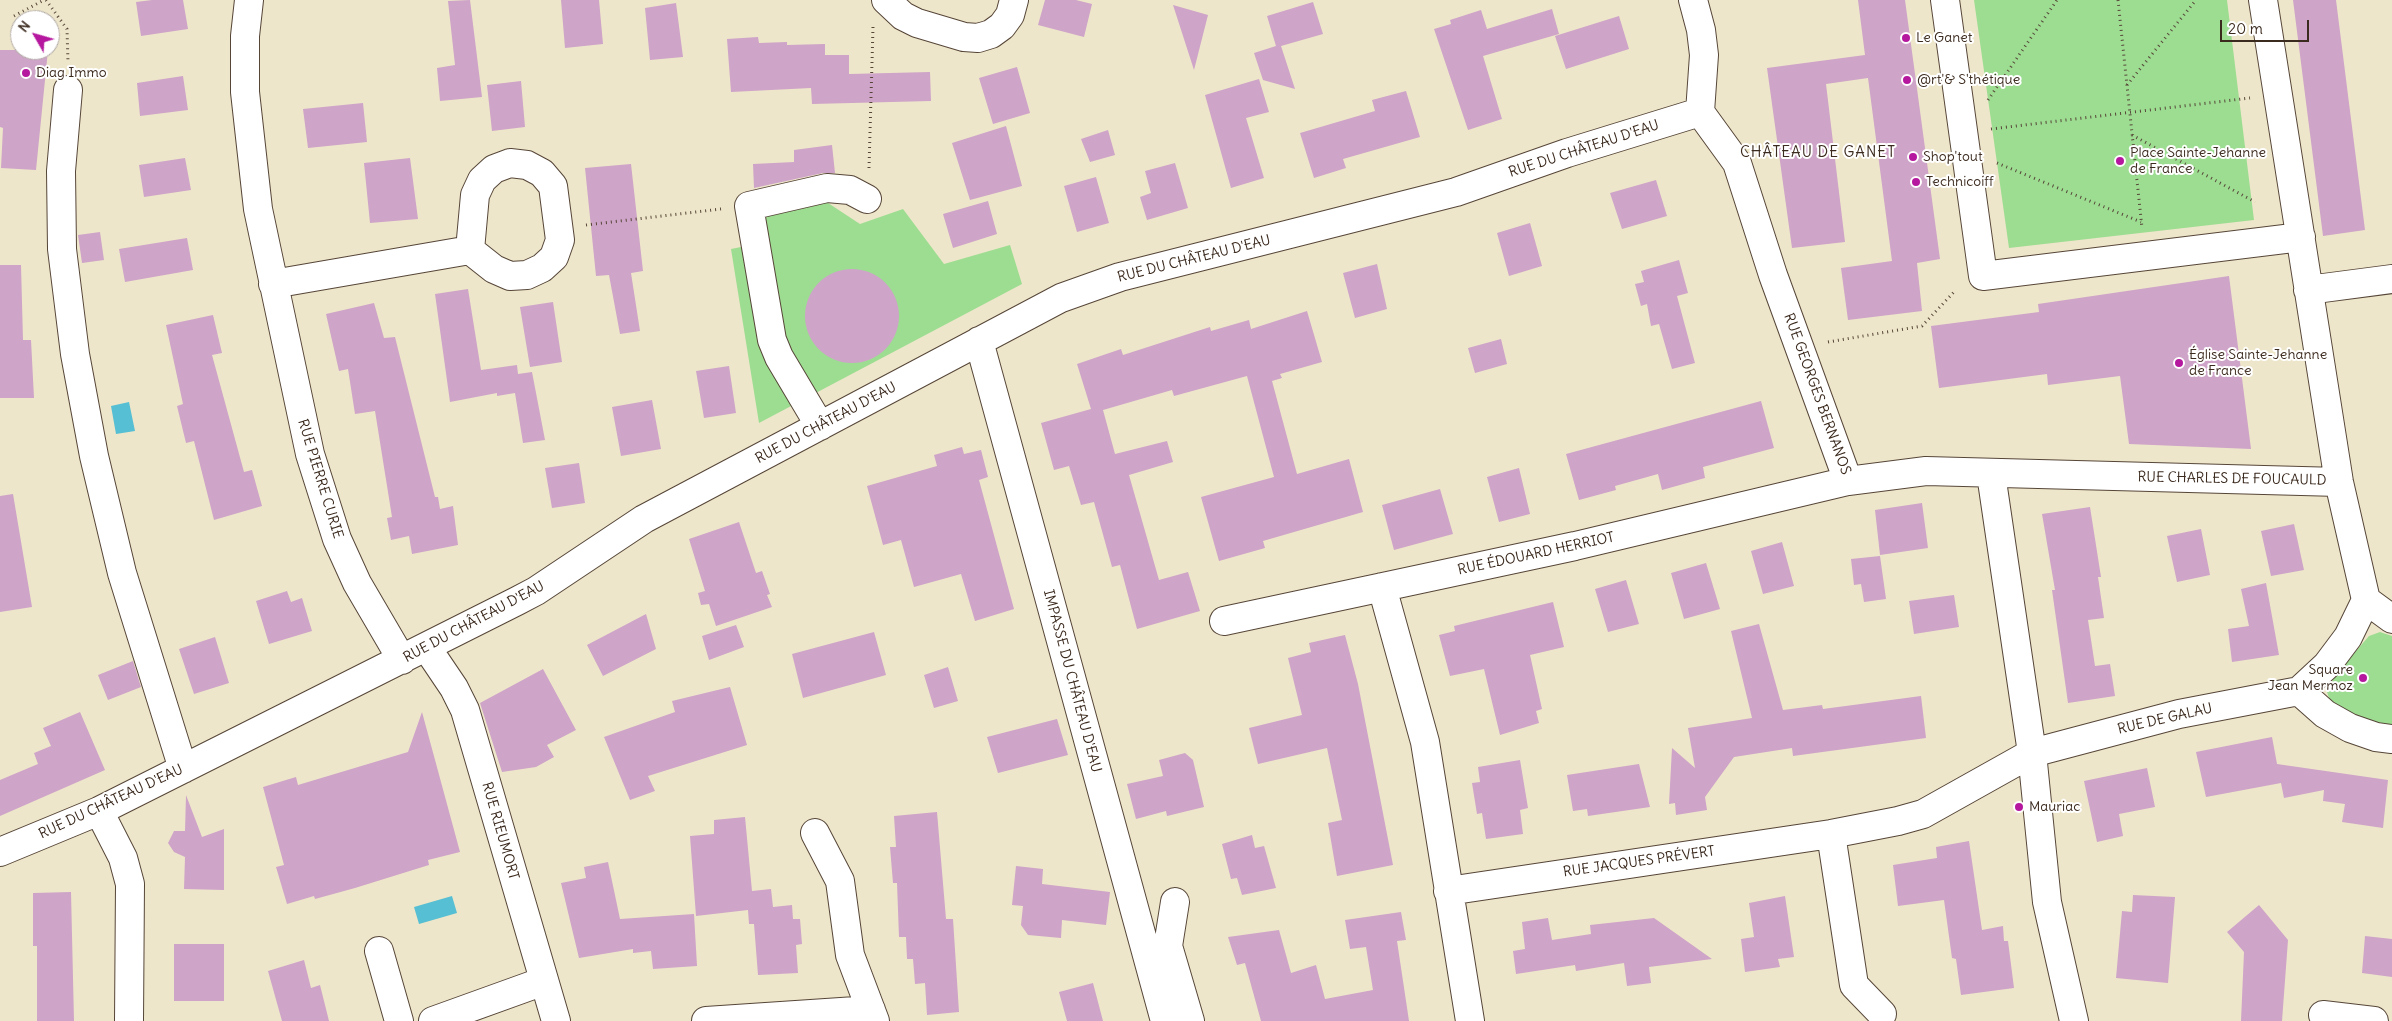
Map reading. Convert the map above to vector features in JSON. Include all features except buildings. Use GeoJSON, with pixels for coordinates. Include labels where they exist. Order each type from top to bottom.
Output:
{"type":"FeatureCollection","features":[{"type":"Feature","properties":{"kind":"street","name":"RUE PIERRE CURIE"},"geometry":{"type":"LineString","coordinates":[[250,0],[245,54],[248,128],[260,224],[310,454],[337,539],[357,583],[402,660]]}},
{"type":"Feature","properties":{"kind":"street"},"geometry":{"type":"LineString","coordinates":[[880,10],[903,16],[917,24],[964,37],[978,38],[991,34],[1002,26],[1010,15],[1014,0]]}},
{"type":"Feature","properties":{"kind":"street"},"geometry":{"type":"LineString","coordinates":[[1693,0],[1702,30],[1704,55],[1700,112]]}},
{"type":"Feature","properties":{"kind":"street"},"geometry":{"type":"LineString","coordinates":[[1945,0],[1983,276],[2301,237],[2263,0]]}},
{"type":"Feature","properties":{"kind":"street"},"geometry":{"type":"LineString","coordinates":[[68,90],[60,171],[62,249],[75,354],[94,456],[122,573],[183,769]]}},
{"type":"Feature","properties":{"kind":"street","name":"RUE DU CHÂTEAU D'EAU"},"geometry":{"type":"LineString","coordinates":[[0,852],[100,811],[427,648],[536,591],[644,519],[1061,298],[1120,277],[1456,192],[1566,152],[1700,112]]}},
{"type":"Feature","properties":{"kind":"street","name":"RUE GEORGES BERNANOS"},"geometry":{"type":"LineString","coordinates":[[1700,112],[1737,163],[1799,346],[1848,481],[1926,471],[1991,474]]}},
{"type":"Feature","properties":{"kind":"street"},"geometry":{"type":"LineString","coordinates":[[273,284],[470,250],[494,269],[510,276],[527,275],[542,268],[554,257],[560,240],[553,186],[542,173],[527,165],[510,164],[494,169],[482,180],[475,195],[470,250]]}},
{"type":"Feature","properties":{"kind":"street"},"geometry":{"type":"LineString","coordinates":[[820,426],[772,340],[750,206],[827,188],[850,190],[867,199]]}},
{"type":"Feature","properties":{"kind":"street","name":"RUE CHARLES DE FOUCAULD"},"geometry":{"type":"LineString","coordinates":[[1991,474],[2338,482],[2301,237]]}},
{"type":"Feature","properties":{"kind":"street"},"geometry":{"type":"LineString","coordinates":[[2308,290],[2392,279]]}},
{"type":"Feature","properties":{"kind":"street","name":"IMPASSE DU CHÂTEAU D'EAU"},"geometry":{"type":"LineString","coordinates":[[979,341],[1165,1021]]}},
{"type":"Feature","properties":{"kind":"street"},"geometry":{"type":"LineString","coordinates":[[1991,474],[2032,752],[2046,902],[2074,1021]]}},
{"type":"Feature","properties":{"kind":"street","name":"RUE ÉDOUARD HERRIOT"},"geometry":{"type":"LineString","coordinates":[[1224,621],[1575,546],[1848,481]]}},
{"type":"Feature","properties":{"kind":"street"},"geometry":{"type":"LineString","coordinates":[[2338,482],[2366,600],[2348,637],[2332,658],[2299,691],[2325,714],[2350,728],[2376,737],[2392,739]]}},
{"type":"Feature","properties":{"kind":"street"},"geometry":{"type":"LineString","coordinates":[[1382,587],[1425,742],[1470,1021]]}},
{"type":"Feature","properties":{"kind":"street"},"geometry":{"type":"LineString","coordinates":[[2366,600],[2392,619]]}},
{"type":"Feature","properties":{"kind":"street","name":"RUE RIEUMORT"},"geometry":{"type":"LineString","coordinates":[[427,648],[454,688],[465,710],[556,1021]]}},
{"type":"Feature","properties":{"kind":"street","name":"RUE DE GALAU"},"geometry":{"type":"LineString","coordinates":[[2032,752],[2179,714],[2299,691]]}},
{"type":"Feature","properties":{"kind":"street","name":"RUE JACQUES PRÉVERT"},"geometry":{"type":"LineString","coordinates":[[1448,891],[1831,834],[1923,814],[2032,752]]}},
{"type":"Feature","properties":{"kind":"street"},"geometry":{"type":"LineString","coordinates":[[100,811],[123,858],[130,884],[129,1021]]}},
{"type":"Feature","properties":{"kind":"street"},"geometry":{"type":"LineString","coordinates":[[706,1021],[873,1016],[850,955],[840,881],[815,833]]}},
{"type":"Feature","properties":{"kind":"street"},"geometry":{"type":"LineString","coordinates":[[1831,834],[1854,986],[1882,1014]]}},
{"type":"Feature","properties":{"kind":"street"},"geometry":{"type":"LineString","coordinates":[[1175,902],[1168,946],[1190,1021]]}},
{"type":"Feature","properties":{"kind":"street"},"geometry":{"type":"LineString","coordinates":[[379,951],[399,1021]]}},
{"type":"Feature","properties":{"kind":"street"},"geometry":{"type":"LineString","coordinates":[[433,1021],[544,981]]}},
{"type":"Feature","properties":{"kind":"street"},"geometry":{"type":"LineString","coordinates":[[2323,1015],[2374,1021]]}},
{"type":"Feature","properties":{"kind":"path"},"geometry":{"type":"LineString","coordinates":[[26,10],[45,0],[68,29],[68,90]]}},
{"type":"Feature","properties":{"kind":"path"},"geometry":{"type":"LineString","coordinates":[[1985,105],[2056,0]]}},
{"type":"Feature","properties":{"kind":"path"},"geometry":{"type":"LineString","coordinates":[[2118,0],[2145,256]]}},
{"type":"Feature","properties":{"kind":"path"},"geometry":{"type":"LineString","coordinates":[[2127,85],[2196,0]]}},
{"type":"Feature","properties":{"kind":"path"},"geometry":{"type":"LineString","coordinates":[[867,199],[880,10]]}},
{"type":"Feature","properties":{"kind":"path"},"geometry":{"type":"LineString","coordinates":[[1963,133],[2278,95]]}},
{"type":"Feature","properties":{"kind":"path"},"geometry":{"type":"LineString","coordinates":[[2132,134],[2255,202]]}},
{"type":"Feature","properties":{"kind":"path"},"geometry":{"type":"LineString","coordinates":[[1992,161],[2141,222]]}},
{"type":"Feature","properties":{"kind":"path"},"geometry":{"type":"LineString","coordinates":[[558,229],[750,206]]}},
{"type":"Feature","properties":{"kind":"path"},"geometry":{"type":"LineString","coordinates":[[1799,346],[1922,326],[1954,292]]}},
{"type":"Feature","properties":{"kind":"green space"},"geometry":{"type":"Polygon","coordinates":[[[1974,0],[2227,0],[2254,220],[2009,248],[1974,0]]]}},
{"type":"Feature","properties":{"kind":"green space"},"geometry":{"type":"Polygon","coordinates":[[[825,201],[860,224],[903,209],[944,264],[1010,245],[1022,284],[759,423],[731,249],[766,242],[761,213],[825,201]]]}},
{"type":"Feature","properties":{"kind":"green space","name":"Square Jean Mermoz"},"geometry":{"type":"Polygon","coordinates":[[[2380,632],[2392,636],[2392,725],[2362,719],[2331,704],[2327,692],[2336,674],[2369,636],[2380,632]]]}},
{"type":"Feature","properties":{"kind":"water"},"geometry":{"type":"Polygon","coordinates":[[[129,402],[135,431],[116,434],[111,406],[129,402]]]}},
{"type":"Feature","properties":{"kind":"water"},"geometry":{"type":"Polygon","coordinates":[[[452,896],[457,913],[419,924],[414,907],[452,896]]]}},
{"type":"Feature","properties":{"kind":"place","name":"Le Ganet"},"geometry":{"type":"Point","coordinates":[1906,38]}},
{"type":"Feature","properties":{"kind":"place","name":"Diag Immo"},"geometry":{"type":"Point","coordinates":[26,73]}},
{"type":"Feature","properties":{"kind":"place","name":"@rt'& S'thétique"},"geometry":{"type":"Point","coordinates":[1907,80]}},
{"type":"Feature","properties":{"kind":"place","name":"Shop'tout"},"geometry":{"type":"Point","coordinates":[1913,157]}},
{"type":"Feature","properties":{"kind":"place","name":"Place Sainte-Jehanne de France"},"geometry":{"type":"Point","coordinates":[2120,161]}},
{"type":"Feature","properties":{"kind":"place","name":"Technicoiff"},"geometry":{"type":"Point","coordinates":[1916,182]}},
{"type":"Feature","properties":{"kind":"place","name":"Église Sainte-Jehanne de France"},"geometry":{"type":"Point","coordinates":[2179,363]}},
{"type":"Feature","properties":{"kind":"place","name":"Square Jean Mermoz"},"geometry":{"type":"Point","coordinates":[2363,678]}},
{"type":"Feature","properties":{"kind":"place","name":"Mauriac"},"geometry":{"type":"Point","coordinates":[2019,807]}},
{"type":"Feature","properties":{"kind":"district","name":"CHÂTEAU DE GANET"},"geometry":{"type":"Point","coordinates":[1818,153]}}]}
